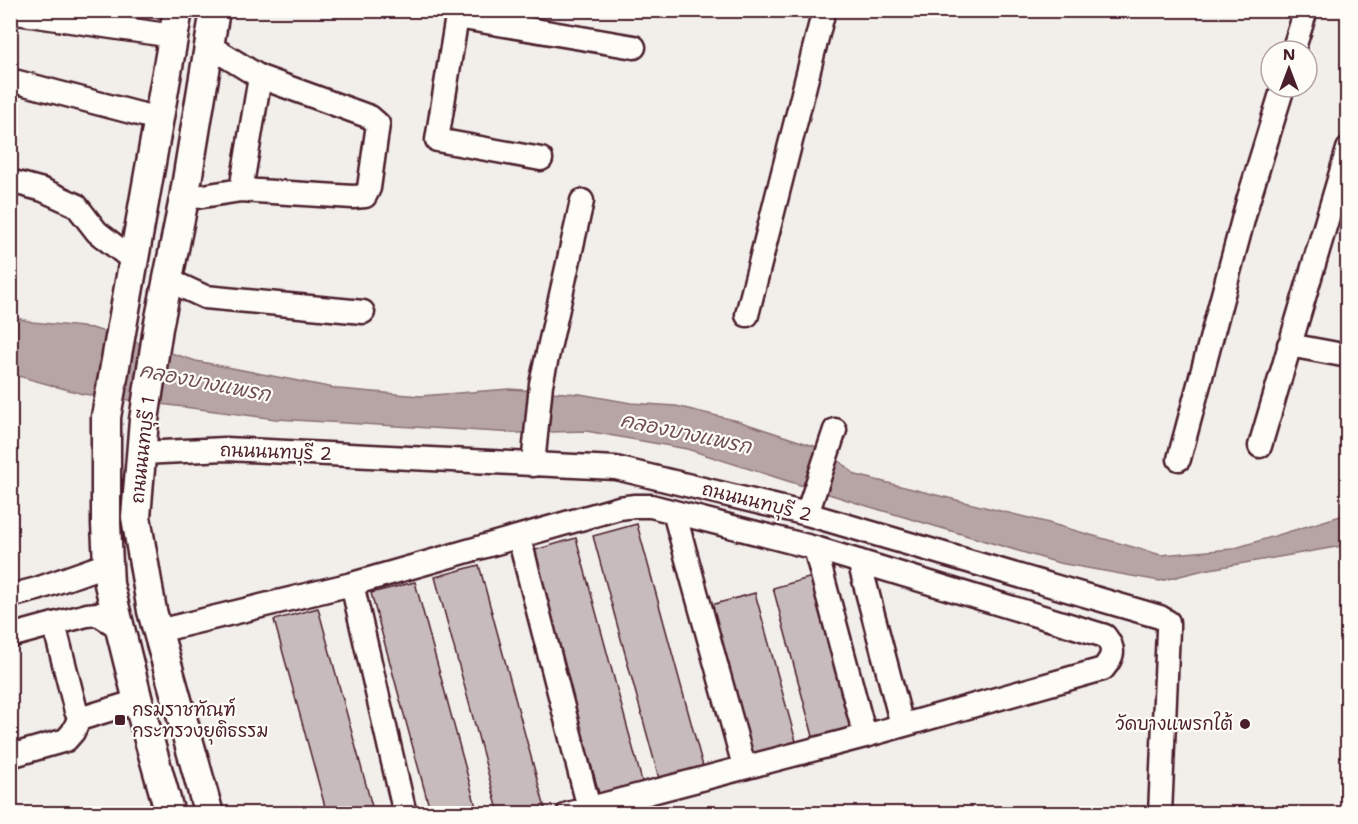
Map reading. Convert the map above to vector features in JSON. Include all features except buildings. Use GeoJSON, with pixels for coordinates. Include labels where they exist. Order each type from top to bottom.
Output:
{"type":"FeatureCollection","features":[{"type":"Feature","properties":{"kind":"main road","name":"ถนนนนทบุรี 1"},"geometry":{"type":"LineString","coordinates":[[209,813],[153,611],[136,517],[144,420],[158,328],[184,199],[216,10]]}},
{"type":"Feature","properties":{"kind":"main road","name":"ถนนนนทบุรี 1"},"geometry":{"type":"LineString","coordinates":[[170,813],[138,701],[109,584],[106,417],[175,23]]}},
{"type":"Feature","properties":{"kind":"street"},"geometry":{"type":"LineString","coordinates":[[747,315],[824,10]]}},
{"type":"Feature","properties":{"kind":"street"},"geometry":{"type":"LineString","coordinates":[[1297,39],[1306,10]]}},
{"type":"Feature","properties":{"kind":"street"},"geometry":{"type":"LineString","coordinates":[[10,12],[175,23]]}},
{"type":"Feature","properties":{"kind":"street"},"geometry":{"type":"LineString","coordinates":[[541,159],[437,140],[457,14],[634,47]]}},
{"type":"Feature","properties":{"kind":"street"},"geometry":{"type":"LineString","coordinates":[[184,199],[241,190],[353,197],[365,196],[369,188],[378,124],[370,117],[260,76],[211,47]]}},
{"type":"Feature","properties":{"kind":"street"},"geometry":{"type":"LineString","coordinates":[[241,190],[260,76]]}},
{"type":"Feature","properties":{"kind":"street"},"geometry":{"type":"LineString","coordinates":[[10,80],[158,119]]}},
{"type":"Feature","properties":{"kind":"street"},"geometry":{"type":"LineString","coordinates":[[1179,459],[1248,201],[1279,99]]}},
{"type":"Feature","properties":{"kind":"street"},"geometry":{"type":"LineString","coordinates":[[1260,446],[1347,149]]}},
{"type":"Feature","properties":{"kind":"street"},"geometry":{"type":"LineString","coordinates":[[10,181],[43,190],[76,205],[97,232],[133,260]]}},
{"type":"Feature","properties":{"kind":"street"},"geometry":{"type":"LineString","coordinates":[[533,465],[541,384],[582,201]]}},
{"type":"Feature","properties":{"kind":"street"},"geometry":{"type":"LineString","coordinates":[[168,280],[206,297],[363,312]]}},
{"type":"Feature","properties":{"kind":"street"},"geometry":{"type":"LineString","coordinates":[[1289,345],[1347,356]]}},
{"type":"Feature","properties":{"kind":"street"},"geometry":{"type":"LineString","coordinates":[[809,507],[832,437]]}},
{"type":"Feature","properties":{"kind":"street","name":"ถนนนนทบุรี 2"},"geometry":{"type":"LineString","coordinates":[[142,453],[225,449],[616,468],[809,507],[1160,617],[1168,622],[1160,813]]}},
{"type":"Feature","properties":{"kind":"street"},"geometry":{"type":"LineString","coordinates":[[158,631],[352,584],[619,508],[651,506],[815,548],[1105,636],[1112,644],[1112,659],[1103,669],[865,736],[578,811],[519,537]]}},
{"type":"Feature","properties":{"kind":"street"},"geometry":{"type":"LineString","coordinates":[[674,512],[744,766]]}},
{"type":"Feature","properties":{"kind":"street"},"geometry":{"type":"LineString","coordinates":[[815,548],[865,736]]}},
{"type":"Feature","properties":{"kind":"street"},"geometry":{"type":"LineString","coordinates":[[859,561],[902,725]]}},
{"type":"Feature","properties":{"kind":"street"},"geometry":{"type":"LineString","coordinates":[[10,596],[108,564]]}},
{"type":"Feature","properties":{"kind":"street"},"geometry":{"type":"LineString","coordinates":[[352,584],[405,813]]}},
{"type":"Feature","properties":{"kind":"street"},"geometry":{"type":"LineString","coordinates":[[10,636],[98,614],[120,628]]}},
{"type":"Feature","properties":{"kind":"street"},"geometry":{"type":"LineString","coordinates":[[54,624],[76,711],[80,717]]}},
{"type":"Feature","properties":{"kind":"street"},"geometry":{"type":"LineString","coordinates":[[80,717],[138,701]]}},
{"type":"Feature","properties":{"kind":"street"},"geometry":{"type":"LineString","coordinates":[[10,756],[66,740],[73,732],[80,717]]}},
{"type":"Feature","properties":{"kind":"water","name":"คลองบางแพรก"},"geometry":{"type":"Polygon","coordinates":[[[10,316],[32,322],[92,328],[196,361],[339,389],[420,396],[509,389],[580,394],[631,403],[676,406],[738,421],[826,450],[856,475],[1045,522],[1161,555],[1232,549],[1347,514],[1347,545],[1204,570],[1160,581],[1059,563],[857,503],[687,449],[586,431],[516,433],[276,419],[83,394],[11,374],[10,316]]]}},
{"type":"Feature","properties":{"kind":"place","name":"กรมราชทัณฑ์ กระทรวงยุติธรรม"},"geometry":{"type":"Point","coordinates":[120,720]}},
{"type":"Feature","properties":{"kind":"place","name":"วัดบางแพรกใต้"},"geometry":{"type":"Point","coordinates":[1245,724]}}]}
